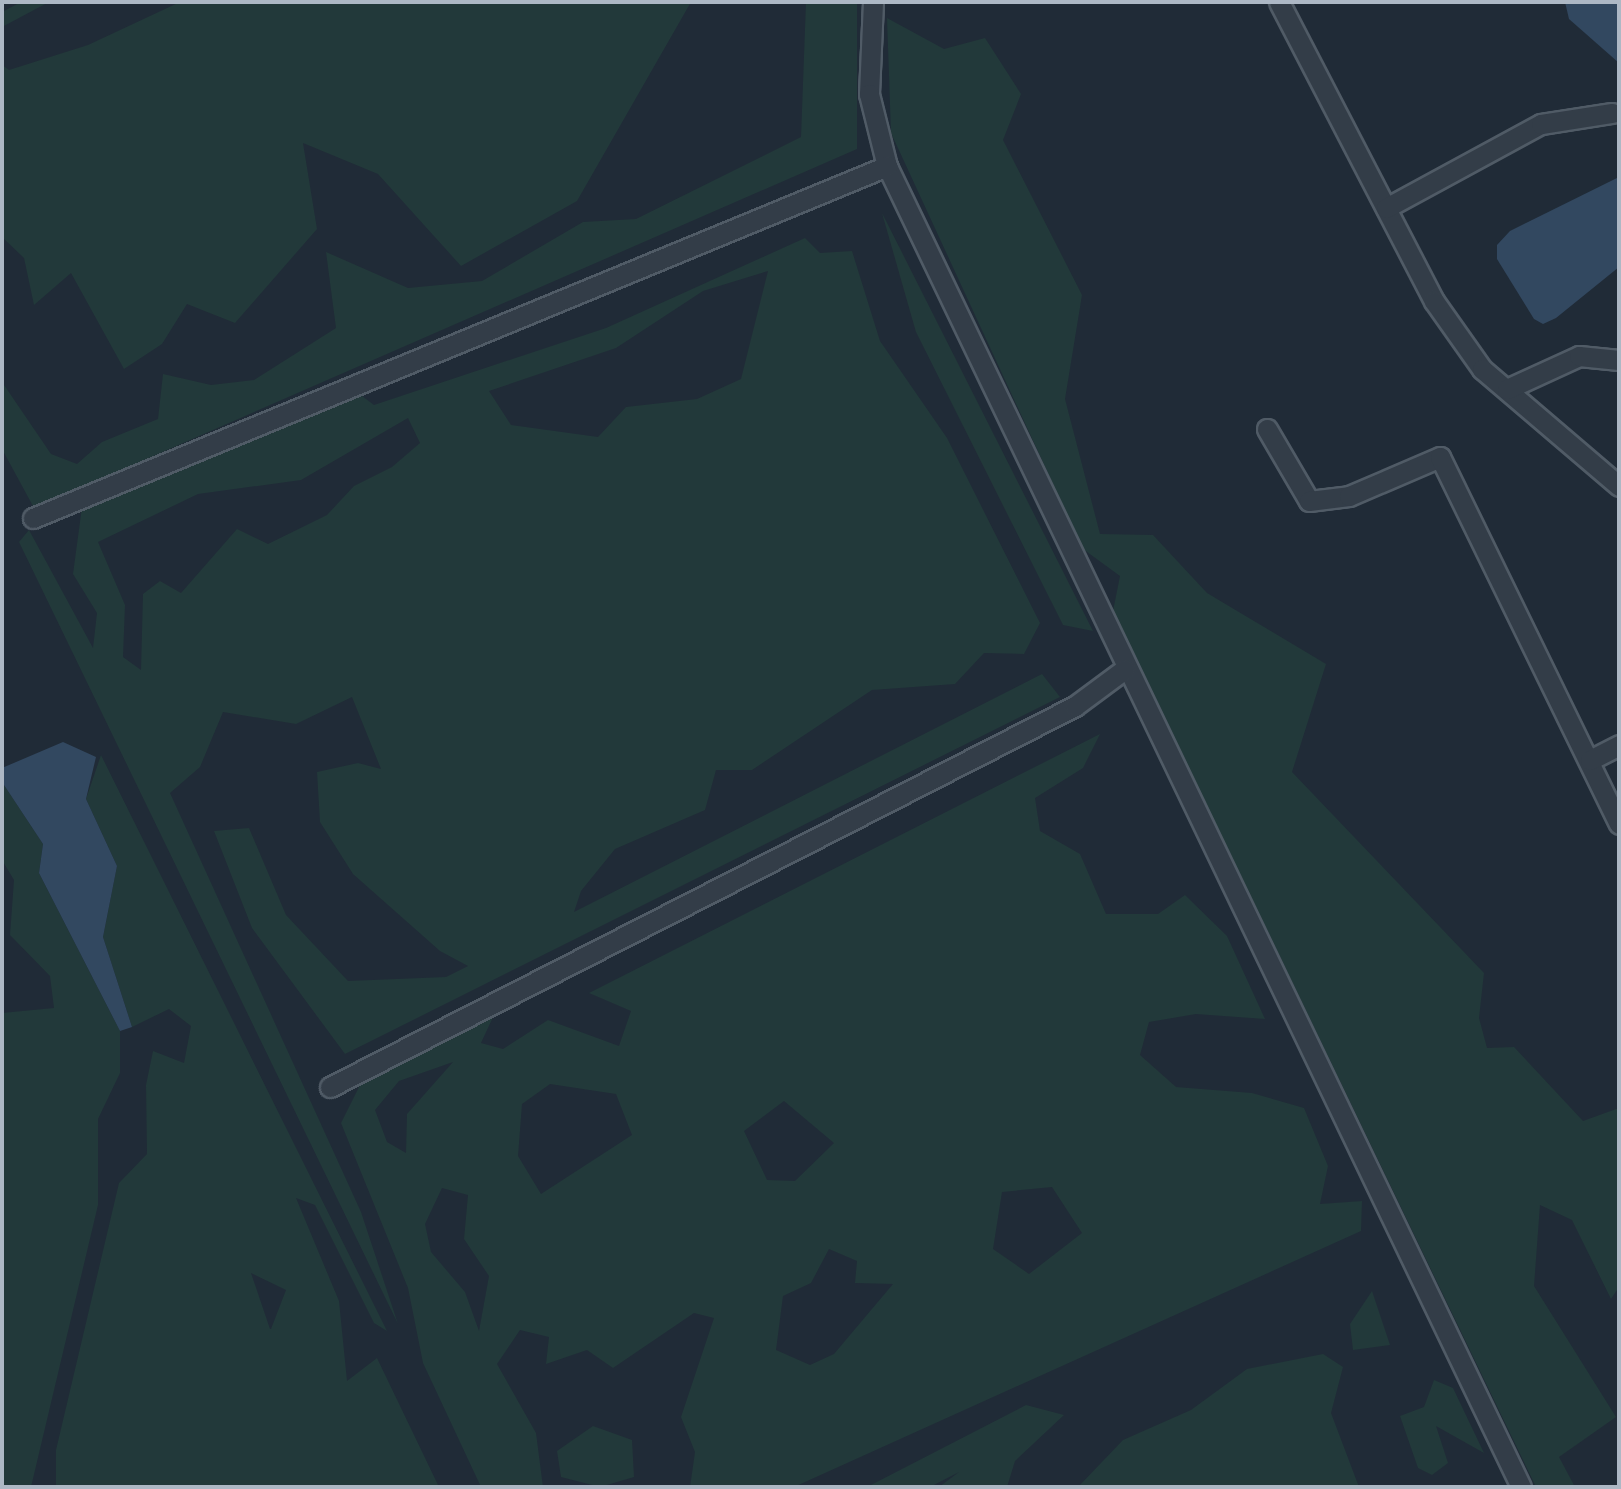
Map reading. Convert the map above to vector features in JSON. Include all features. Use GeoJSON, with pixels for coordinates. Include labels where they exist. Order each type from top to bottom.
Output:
{"type":"FeatureCollection","features":[{"type":"Feature","properties":{"kind":"lane"},"geometry":{"type":"LineString","coordinates":[[873,2],[869,94],[887,166],[1125,669],[1320,1056],[1404,1253],[1521,1487]]}},
{"type":"Feature","properties":{"kind":"lane"},"geometry":{"type":"LineString","coordinates":[[1279,2],[1434,301],[1482,369],[1619,486]]}},
{"type":"Feature","properties":{"kind":"lane"},"geometry":{"type":"LineString","coordinates":[[1386,208],[1541,124],[1612,113]]}},
{"type":"Feature","properties":{"kind":"lane"},"geometry":{"type":"LineString","coordinates":[[33,518],[887,166]]}},
{"type":"Feature","properties":{"kind":"lane"},"geometry":{"type":"LineString","coordinates":[[1507,390],[1579,356],[1619,360]]}},
{"type":"Feature","properties":{"kind":"lane"},"geometry":{"type":"LineString","coordinates":[[1267,429],[1309,501],[1349,496],[1440,457],[1619,824]]}},
{"type":"Feature","properties":{"kind":"lane"},"geometry":{"type":"LineString","coordinates":[[330,1087],[1075,706],[1125,669]]}},
{"type":"Feature","properties":{"kind":"lane"},"geometry":{"type":"LineString","coordinates":[[1590,760],[1619,745]]}},
{"type":"Feature","properties":{"kind":"green space"},"geometry":{"type":"Polygon","coordinates":[[[21,2],[49,2],[2,27],[2,12],[21,2]]]}},
{"type":"Feature","properties":{"kind":"green space"},"geometry":{"type":"Polygon","coordinates":[[[180,2],[691,2],[577,201],[461,266],[378,174],[303,143],[317,229],[235,323],[187,304],[162,344],[124,369],[71,273],[34,305],[24,258],[2,237],[2,65],[9,70],[88,45],[180,2]]]}},
{"type":"Feature","properties":{"kind":"green space"},"geometry":{"type":"Polygon","coordinates":[[[806,2],[857,2],[857,149],[34,508],[2,449],[2,382],[51,454],[77,464],[102,442],[158,419],[163,374],[211,385],[254,380],[336,328],[326,252],[408,288],[482,281],[583,222],[636,219],[801,137],[806,2]]]}},
{"type":"Feature","properties":{"kind":"green space"},"geometry":{"type":"Polygon","coordinates":[[[887,18],[944,49],[985,38],[1021,94],[1003,140],[1082,295],[1065,399],[1100,534],[1153,535],[1207,593],[1326,664],[1292,772],[1484,973],[1479,1018],[1487,1048],[1514,1047],[1583,1121],[1619,1108],[1619,1287],[1611,1299],[1572,1220],[1540,1205],[1534,1286],[1616,1417],[1559,1457],[1575,1487],[1536,1487],[1113,611],[1120,576],[1083,549],[891,133],[887,18]]]}},
{"type":"Feature","properties":{"kind":"green space"},"geometry":{"type":"Polygon","coordinates":[[[882,213],[1093,631],[1063,625],[916,332],[882,213]]]}},
{"type":"Feature","properties":{"kind":"green space"},"geometry":{"type":"Polygon","coordinates":[[[805,238],[820,253],[852,251],[880,341],[947,438],[1040,623],[1024,654],[984,653],[955,684],[872,690],[752,770],[716,770],[705,810],[615,849],[581,891],[574,912],[1042,674],[1060,697],[345,1054],[252,928],[214,831],[249,828],[286,915],[348,981],[446,977],[468,966],[440,951],[353,874],[320,822],[317,772],[358,763],[381,769],[352,697],[296,724],[223,712],[200,767],[170,793],[361,1212],[398,1324],[19,542],[29,530],[93,648],[97,613],[73,574],[82,507],[358,393],[374,405],[606,328],[805,238]],[[768,271],[703,291],[616,348],[489,391],[511,425],[598,437],[626,407],[697,399],[741,379],[768,271]],[[408,418],[301,480],[198,494],[98,542],[125,605],[123,657],[141,670],[143,594],[160,581],[181,593],[237,529],[268,544],[327,515],[354,486],[392,467],[420,443],[408,418]]]}},
{"type":"Feature","properties":{"kind":"green space"},"geometry":{"type":"Polygon","coordinates":[[[1100,734],[1083,768],[1035,798],[1040,831],[1080,854],[1106,914],[1158,914],[1185,895],[1227,936],[1265,1019],[1196,1014],[1149,1022],[1140,1055],[1176,1087],[1252,1093],[1304,1108],[1328,1166],[1320,1204],[1362,1201],[1361,1231],[794,1487],[690,1487],[695,1452],[681,1417],[714,1318],[694,1313],[613,1368],[587,1350],[546,1364],[549,1337],[520,1330],[497,1364],[536,1433],[543,1487],[481,1487],[423,1363],[408,1288],[341,1123],[363,1079],[494,1015],[481,1043],[503,1049],[548,1020],[619,1046],[631,1011],[589,993],[1100,734]],[[453,1062],[399,1081],[375,1110],[387,1142],[406,1153],[407,1114],[453,1062]],[[550,1084],[522,1104],[518,1156],[541,1194],[632,1135],[616,1094],[550,1084]],[[784,1101],[744,1131],[767,1180],[795,1181],[834,1143],[784,1101]],[[1052,1187],[1002,1192],[993,1249],[1029,1274],[1082,1233],[1052,1187]],[[442,1188],[425,1224],[431,1252],[465,1292],[479,1331],[489,1276],[464,1239],[468,1195],[442,1188]],[[829,1249],[811,1283],[783,1296],[776,1350],[810,1365],[834,1354],[893,1284],[855,1283],[857,1261],[829,1249]]]}},
{"type":"Feature","properties":{"kind":"green space"},"geometry":{"type":"Polygon","coordinates":[[[101,755],[387,1331],[374,1323],[315,1205],[296,1198],[339,1301],[347,1381],[377,1358],[439,1487],[56,1487],[56,1450],[119,1183],[147,1154],[146,1085],[153,1051],[184,1063],[191,1026],[169,1009],[132,1027],[103,937],[117,866],[86,799],[101,755]],[[251,1273],[270,1329],[271,1329],[286,1290],[251,1273]]]}},
{"type":"Feature","properties":{"kind":"green space"},"geometry":{"type":"Polygon","coordinates":[[[2,782],[43,844],[39,873],[120,1031],[120,1073],[98,1119],[98,1205],[31,1487],[2,1487],[2,1013],[54,1008],[50,976],[10,935],[14,880],[2,860],[2,782]]]}},
{"type":"Feature","properties":{"kind":"green space"},"geometry":{"type":"Polygon","coordinates":[[[1372,1291],[1390,1345],[1353,1350],[1350,1324],[1372,1291]]]}},
{"type":"Feature","properties":{"kind":"green space"},"geometry":{"type":"Polygon","coordinates":[[[1323,1354],[1343,1367],[1331,1413],[1359,1487],[1078,1487],[1123,1440],[1191,1410],[1247,1369],[1323,1354]]]}},
{"type":"Feature","properties":{"kind":"green space"},"geometry":{"type":"Polygon","coordinates":[[[1434,1380],[1453,1388],[1484,1453],[1436,1426],[1448,1463],[1432,1475],[1418,1468],[1400,1416],[1424,1407],[1434,1380]]]}},
{"type":"Feature","properties":{"kind":"green space"},"geometry":{"type":"Polygon","coordinates":[[[1026,1405],[1064,1415],[1015,1461],[1007,1487],[939,1487],[959,1472],[930,1487],[867,1487],[1026,1405]]]}},
{"type":"Feature","properties":{"kind":"green space"},"geometry":{"type":"Polygon","coordinates":[[[593,1426],[632,1440],[634,1477],[600,1487],[561,1477],[557,1451],[593,1426]]]}},
{"type":"Feature","properties":{"kind":"water"},"geometry":{"type":"Polygon","coordinates":[[[1565,2],[1619,2],[1619,63],[1569,19],[1565,2]]]}},
{"type":"Feature","properties":{"kind":"water"},"geometry":{"type":"Polygon","coordinates":[[[1619,177],[1619,267],[1556,318],[1543,324],[1534,319],[1497,259],[1497,245],[1510,231],[1619,177]]]}},
{"type":"Feature","properties":{"kind":"water"},"geometry":{"type":"Polygon","coordinates":[[[63,742],[96,757],[86,799],[117,866],[103,937],[132,1027],[120,1031],[39,873],[43,844],[2,782],[2,768],[63,742]]]}}]}
